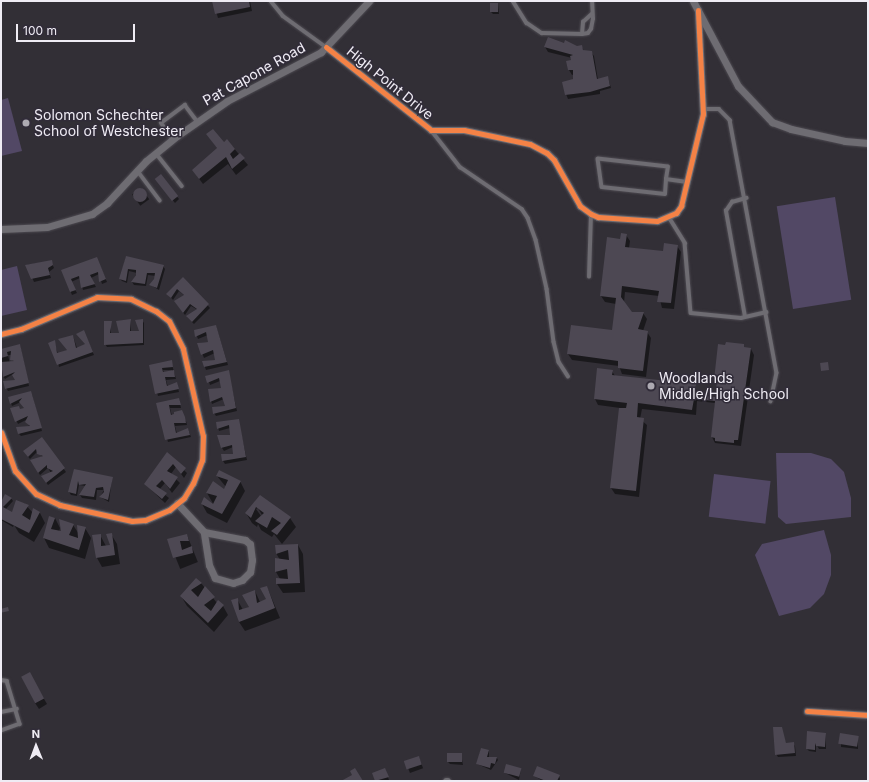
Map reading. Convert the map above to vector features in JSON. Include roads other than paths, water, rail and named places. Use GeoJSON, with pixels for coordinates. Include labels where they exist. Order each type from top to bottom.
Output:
{"type":"FeatureCollection","features":[{"type":"Feature","properties":{"kind":"street","name":"Pat Capone Road"},"geometry":{"type":"LineString","coordinates":[[1,229],[47,227],[92,214],[107,203],[137,170],[172,139],[228,101],[308,61],[326,47],[369,1]]}},
{"type":"Feature","properties":{"kind":"street"},"geometry":{"type":"LineString","coordinates":[[693,1],[738,86],[772,122],[830,137],[868,143]]}},
{"type":"Feature","properties":{"kind":"street"},"geometry":{"type":"LineString","coordinates":[[669,217],[681,206],[688,182],[703,109],[698,10]]}},
{"type":"Feature","properties":{"kind":"street","name":"High Point Drive"},"geometry":{"type":"LineString","coordinates":[[326,47],[431,130],[464,130],[495,135],[530,144],[547,152],[562,173],[580,206],[598,218],[640,222],[657,221],[669,217]]}},
{"type":"Feature","properties":{"kind":"street"},"geometry":{"type":"LineString","coordinates":[[1,334],[21,329],[97,297],[142,303],[169,321],[183,349],[203,436],[202,460],[193,483],[177,503],[169,510],[145,520],[132,521],[60,505],[36,494],[24,483],[4,454],[1,432]]}},
{"type":"Feature","properties":{"kind":"street"},"geometry":{"type":"LineString","coordinates":[[177,503],[204,532],[210,565],[215,578],[234,583],[242,580],[250,572],[251,548],[245,540],[204,532]]}},
{"type":"Feature","properties":{"kind":"street"},"geometry":{"type":"LineString","coordinates":[[807,711],[868,715]]}},
{"type":"Feature","properties":{"kind":"lane"},"geometry":{"type":"LineString","coordinates":[[271,1],[283,16],[326,47]]}},
{"type":"Feature","properties":{"kind":"lane"},"geometry":{"type":"LineString","coordinates":[[513,1],[527,23],[542,33],[582,34],[588,33],[591,29],[592,1]]}},
{"type":"Feature","properties":{"kind":"lane"},"geometry":{"type":"LineString","coordinates":[[582,34],[583,22],[592,14]]}},
{"type":"Feature","properties":{"kind":"lane"},"geometry":{"type":"LineString","coordinates":[[172,139],[161,123],[185,105],[197,122]]}},
{"type":"Feature","properties":{"kind":"lane"},"geometry":{"type":"LineString","coordinates":[[703,109],[719,109],[730,120],[746,198],[777,373],[771,401]]}},
{"type":"Feature","properties":{"kind":"lane"},"geometry":{"type":"LineString","coordinates":[[431,130],[460,167],[522,209],[528,218],[536,240],[547,289],[554,342],[559,362],[568,376]]}},
{"type":"Feature","properties":{"kind":"lane"},"geometry":{"type":"LineString","coordinates":[[156,153],[182,186]]}},
{"type":"Feature","properties":{"kind":"lane"},"geometry":{"type":"LineString","coordinates":[[598,159],[668,167],[666,179],[665,194],[602,187],[598,159]]}},
{"type":"Feature","properties":{"kind":"lane"},"geometry":{"type":"LineString","coordinates":[[137,170],[160,200]]}},
{"type":"Feature","properties":{"kind":"lane"},"geometry":{"type":"LineString","coordinates":[[666,179],[688,182]]}},
{"type":"Feature","properties":{"kind":"lane"},"geometry":{"type":"LineString","coordinates":[[745,317],[726,211],[732,202],[746,198]]}},
{"type":"Feature","properties":{"kind":"lane"},"geometry":{"type":"LineString","coordinates":[[589,277],[591,214]]}},
{"type":"Feature","properties":{"kind":"lane"},"geometry":{"type":"LineString","coordinates":[[669,217],[685,243],[691,313],[745,317],[766,312]]}},
{"type":"Feature","properties":{"kind":"lane"},"geometry":{"type":"LineString","coordinates":[[1,680],[7,681],[17,709],[20,724],[1,731]]}},
{"type":"Feature","properties":{"kind":"lane"},"geometry":{"type":"LineString","coordinates":[[1,712],[17,709]]}},
{"type":"Feature","properties":{"kind":"place","name":"Solomon Schechter School of Westchester"},"geometry":{"type":"Point","coordinates":[26,123]}},
{"type":"Feature","properties":{"kind":"place","name":"Woodlands Middle/High School"},"geometry":{"type":"Point","coordinates":[651,386]}}]}
